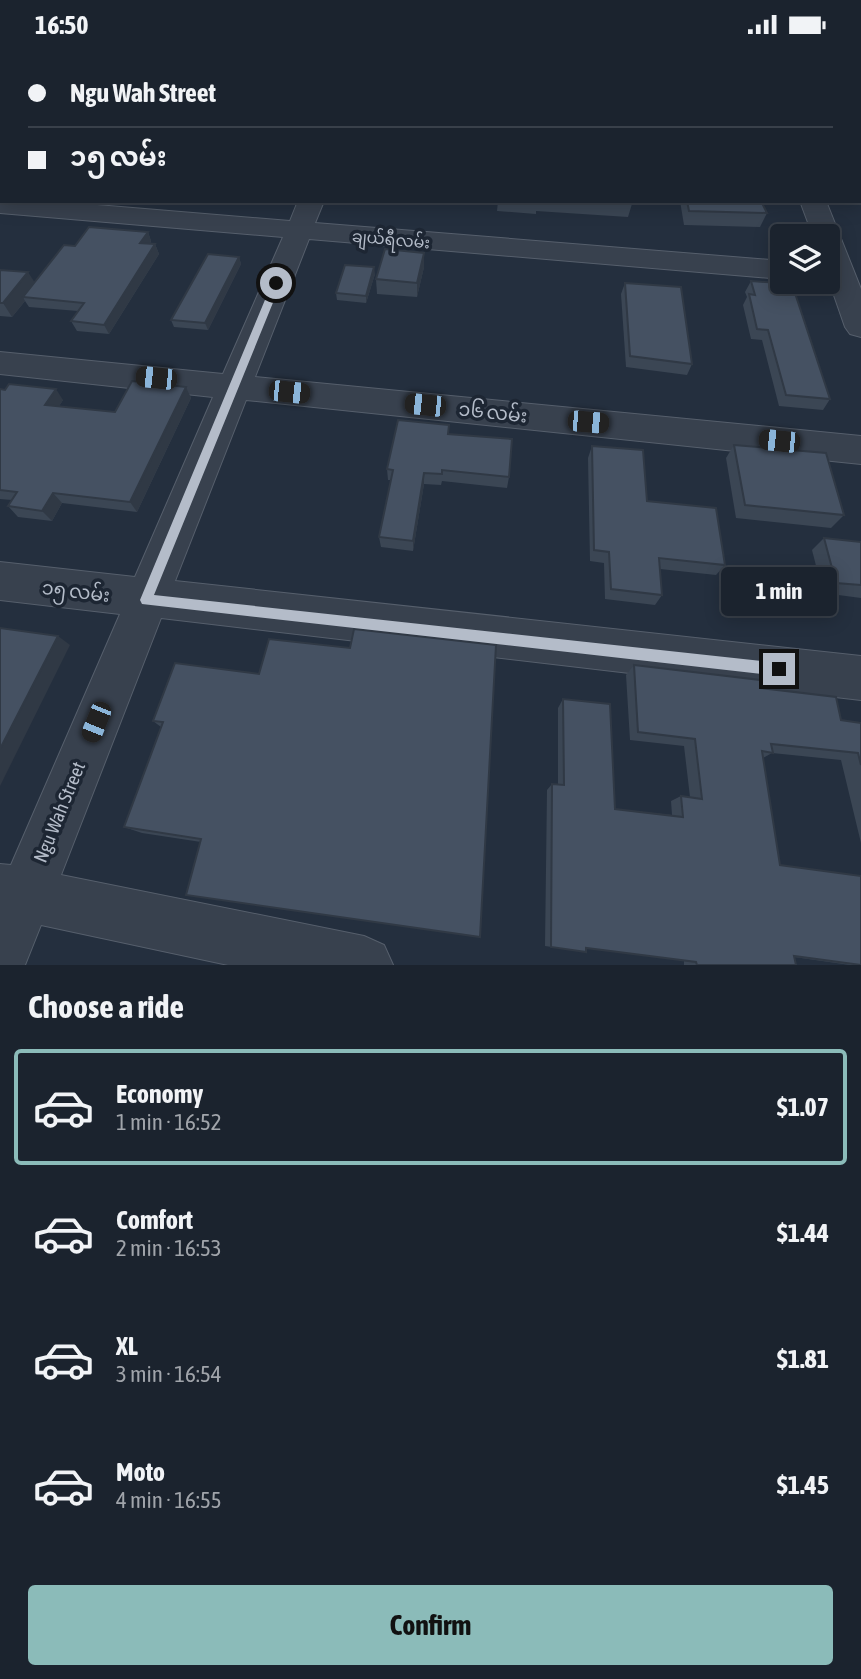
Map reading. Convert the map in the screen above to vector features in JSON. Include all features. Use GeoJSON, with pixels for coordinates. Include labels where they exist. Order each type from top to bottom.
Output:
{"type":"FeatureCollection","features":[{"type":"Feature","properties":{"kind":"street"},"geometry":{"type":"LineString","coordinates":[[814,203],[821,224]]}},
{"type":"Feature","properties":{"kind":"street","name":"ချယ်ရီလမ်း"},"geometry":{"type":"LineString","coordinates":[[0,205],[304,216],[770,269]]}},
{"type":"Feature","properties":{"kind":"street","name":"Ngu Wah Street"},"geometry":{"type":"LineString","coordinates":[[0,957],[13,891],[146,600],[304,216]]}},
{"type":"Feature","properties":{"kind":"street"},"geometry":{"type":"LineString","coordinates":[[843,275],[861,327]]}},
{"type":"Feature","properties":{"kind":"street","name":"၁၆ လမ်း"},"geometry":{"type":"LineString","coordinates":[[0,363],[861,450]]}},
{"type":"Feature","properties":{"kind":"street","name":"၁၅ လမ်း"},"geometry":{"type":"LineString","coordinates":[[0,581],[146,600],[861,678]]}},
{"type":"Feature","properties":{"kind":"street"},"geometry":{"type":"LineString","coordinates":[[13,891],[364,965]]}},
{"type":"Feature","properties":{"kind":"building"},"geometry":{"type":"Polygon","coordinates":[[[687,203],[762,203],[767,213],[689,211],[687,203]]]}},
{"type":"Feature","properties":{"kind":"building"},"geometry":{"type":"Polygon","coordinates":[[[89,227],[148,232],[140,243],[155,244],[104,325],[71,321],[84,303],[23,297],[64,245],[75,246],[89,227]]]}},
{"type":"Feature","properties":{"kind":"building"},"geometry":{"type":"Polygon","coordinates":[[[385,249],[424,253],[417,283],[376,279],[385,249]]]}},
{"type":"Feature","properties":{"kind":"building"},"geometry":{"type":"Polygon","coordinates":[[[208,254],[239,257],[205,323],[171,320],[208,254]]]}},
{"type":"Feature","properties":{"kind":"building"},"geometry":{"type":"Polygon","coordinates":[[[345,265],[374,267],[366,296],[336,293],[345,265]]]}},
{"type":"Feature","properties":{"kind":"building"},"geometry":{"type":"Polygon","coordinates":[[[0,270],[28,272],[3,303],[0,303],[0,270]]]}},
{"type":"Feature","properties":{"kind":"building"},"geometry":{"type":"Polygon","coordinates":[[[751,281],[770,282],[770,294],[795,294],[830,399],[786,395],[768,330],[757,329],[749,294],[755,295],[751,281]]]}},
{"type":"Feature","properties":{"kind":"building"},"geometry":{"type":"Polygon","coordinates":[[[625,283],[681,287],[692,364],[630,356],[625,283]]]}},
{"type":"Feature","properties":{"kind":"building"},"geometry":{"type":"Polygon","coordinates":[[[132,381],[186,387],[130,502],[53,493],[42,511],[8,506],[17,492],[0,490],[0,389],[5,390],[9,384],[56,389],[45,405],[115,412],[132,381]]]}},
{"type":"Feature","properties":{"kind":"building"},"geometry":{"type":"Polygon","coordinates":[[[398,420],[449,425],[448,434],[512,439],[509,477],[442,470],[442,474],[424,473],[413,541],[379,537],[393,470],[387,469],[398,420]]]}},
{"type":"Feature","properties":{"kind":"building"},"geometry":{"type":"Polygon","coordinates":[[[734,445],[826,453],[844,515],[745,505],[734,445]]]}},
{"type":"Feature","properties":{"kind":"building"},"geometry":{"type":"Polygon","coordinates":[[[592,446],[643,450],[647,501],[716,508],[725,565],[659,558],[662,595],[611,589],[609,552],[594,550],[592,446]]]}},
{"type":"Feature","properties":{"kind":"building"},"geometry":{"type":"Polygon","coordinates":[[[824,538],[861,542],[861,585],[836,583],[824,538]]]}},
{"type":"Feature","properties":{"kind":"building"},"geometry":{"type":"Polygon","coordinates":[[[0,628],[58,636],[0,749],[0,628]]]}},
{"type":"Feature","properties":{"kind":"building"},"geometry":{"type":"Polygon","coordinates":[[[354,629],[496,645],[480,937],[186,895],[201,839],[124,827],[163,722],[153,721],[175,663],[259,674],[269,639],[350,648],[354,629]]]}},
{"type":"Feature","properties":{"kind":"building"},"geometry":{"type":"Polygon","coordinates":[[[634,665],[760,680],[761,688],[836,697],[841,720],[861,723],[861,765],[858,753],[771,744],[773,753],[762,751],[780,865],[861,876],[861,965],[794,956],[796,965],[697,965],[696,962],[586,948],[586,952],[551,947],[552,784],[564,785],[563,699],[610,704],[615,809],[683,817],[681,796],[702,799],[695,739],[638,732],[634,665]]]}},
{"type":"Feature","properties":{"kind":"route"},"geometry":{"type":"LineString","coordinates":[[276,283],[146,600],[779,669]]}}]}
